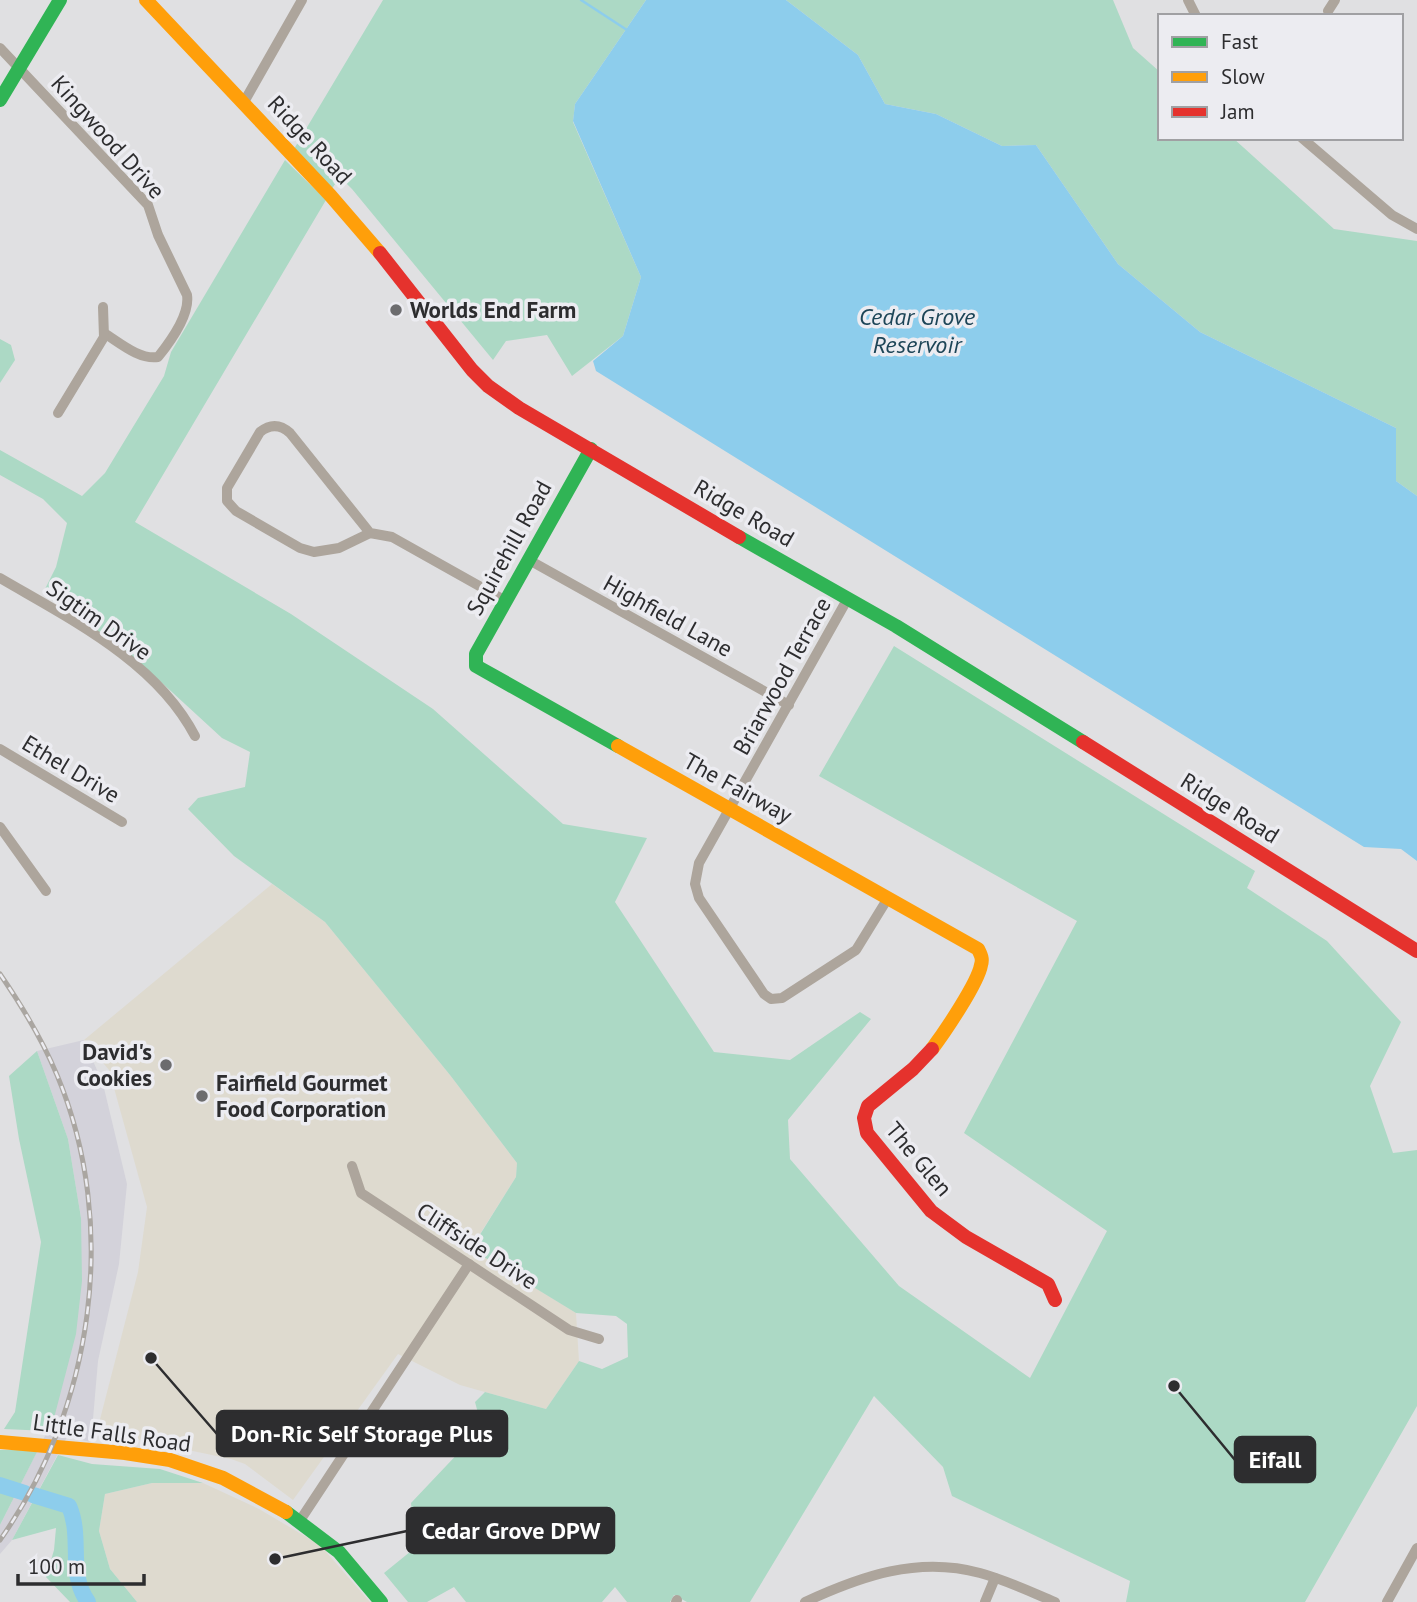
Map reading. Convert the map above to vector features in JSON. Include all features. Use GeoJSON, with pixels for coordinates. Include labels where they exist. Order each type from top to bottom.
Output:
{"type":"FeatureCollection","features":[{"type":"Feature","properties":{"kind":"street"},"geometry":{"type":"LineString","coordinates":[[0,100],[60,0]]}},
{"type":"Feature","properties":{"kind":"street","name":"Ridge Road"},"geometry":{"type":"LineString","coordinates":[[146,0],[244,102],[383,256],[472,370],[488,386],[519,408],[700,515],[896,626],[1417,951]]}},
{"type":"Feature","properties":{"kind":"street"},"geometry":{"type":"LineString","coordinates":[[244,102],[302,0]]}},
{"type":"Feature","properties":{"kind":"street"},"geometry":{"type":"LineString","coordinates":[[1328,11],[1335,0]]}},
{"type":"Feature","properties":{"kind":"street","name":"Kingwood Drive"},"geometry":{"type":"LineString","coordinates":[[0,48],[148,205],[158,235],[187,295],[188,302],[183,316],[158,357],[140,355],[104,333]]}},
{"type":"Feature","properties":{"kind":"street"},"geometry":{"type":"LineString","coordinates":[[1304,140],[1392,215],[1417,229]]}},
{"type":"Feature","properties":{"kind":"street"},"geometry":{"type":"LineString","coordinates":[[58,413],[104,333],[103,307]]}},
{"type":"Feature","properties":{"kind":"street"},"geometry":{"type":"LineString","coordinates":[[370,533],[290,433],[282,427],[268,427],[260,432],[226,488],[227,501],[236,511],[307,551],[334,550],[370,533],[392,537],[506,601]]}},
{"type":"Feature","properties":{"kind":"street","name":"Squirehill Road"},"geometry":{"type":"LineString","coordinates":[[480,670],[475,663],[475,657],[591,449]]}},
{"type":"Feature","properties":{"kind":"street","name":"Highfield Lane"},"geometry":{"type":"LineString","coordinates":[[529,560],[789,705]]}},
{"type":"Feature","properties":{"kind":"street","name":"Sigtim Drive"},"geometry":{"type":"LineString","coordinates":[[0,578],[87,630],[129,660],[185,716],[195,736]]}},
{"type":"Feature","properties":{"kind":"street","name":"Briarwood Terrace"},"geometry":{"type":"LineString","coordinates":[[848,598],[699,863],[695,884],[703,904],[771,999],[782,998],[851,955],[863,942],[888,898]]}},
{"type":"Feature","properties":{"kind":"street","name":"The Fairway"},"geometry":{"type":"LineString","coordinates":[[480,670],[974,946]]}},
{"type":"Feature","properties":{"kind":"street","name":"Ethel Drive"},"geometry":{"type":"LineString","coordinates":[[0,748],[122,822]]}},
{"type":"Feature","properties":{"kind":"street"},"geometry":{"type":"LineString","coordinates":[[0,827],[46,891]]}},
{"type":"Feature","properties":{"kind":"street","name":"The Glen"},"geometry":{"type":"LineString","coordinates":[[974,946],[981,952],[983,965],[943,1032],[915,1068],[872,1102],[864,1116],[865,1127],[869,1137],[920,1201],[966,1237],[1048,1284],[1055,1300]]}},
{"type":"Feature","properties":{"kind":"street","name":"Cliffside Drive"},"geometry":{"type":"LineString","coordinates":[[352,1166],[361,1193],[569,1330],[599,1339]]}},
{"type":"Feature","properties":{"kind":"street"},"geometry":{"type":"LineString","coordinates":[[299,1522],[469,1264]]}},
{"type":"Feature","properties":{"kind":"street","name":"Little Falls Road"},"geometry":{"type":"LineString","coordinates":[[0,1442],[149,1456],[180,1463],[229,1480],[299,1522],[340,1553],[381,1602]]}},
{"type":"Feature","properties":{"kind":"street"},"geometry":{"type":"LineString","coordinates":[[1387,1602],[1417,1548]]}},
{"type":"Feature","properties":{"kind":"street"},"geometry":{"type":"LineString","coordinates":[[805,1602],[880,1572],[904,1567],[943,1566],[995,1578],[1055,1602]]}},
{"type":"Feature","properties":{"kind":"street"},"geometry":{"type":"LineString","coordinates":[[985,1602],[995,1578]]}},
{"type":"Feature","properties":{"kind":"shaded area"},"geometry":{"type":"Polygon","coordinates":[[[272,884],[325,922],[450,1075],[517,1163],[516,1177],[471,1248],[576,1313],[579,1361],[546,1409],[460,1385],[398,1354],[293,1500],[245,1464],[231,1459],[97,1431],[138,1272],[147,1207],[109,1070],[84,1040],[272,884]]]}},
{"type":"Feature","properties":{"kind":"shaded area"},"geometry":{"type":"Polygon","coordinates":[[[84,1040],[103,1084],[127,1184],[119,1264],[98,1361],[91,1442],[67,1437],[12,1540],[0,1554],[0,1525],[54,1418],[81,1218],[68,1139],[37,1051],[84,1040]]]}},
{"type":"Feature","properties":{"kind":"shaded area"},"geometry":{"type":"Polygon","coordinates":[[[152,1483],[203,1483],[259,1509],[320,1545],[370,1602],[137,1602],[110,1569],[99,1531],[105,1494],[152,1483]]]}},
{"type":"Feature","properties":{"kind":"green space"},"geometry":{"type":"Polygon","coordinates":[[[383,0],[646,0],[575,104],[573,122],[641,277],[623,336],[572,376],[547,335],[506,341],[493,360],[352,189],[340,177],[331,190],[294,149],[383,0]]]}},
{"type":"Feature","properties":{"kind":"green space"},"geometry":{"type":"Polygon","coordinates":[[[786,0],[1113,0],[1133,48],[1158,70],[1158,140],[1235,140],[1334,229],[1417,241],[1417,496],[1396,481],[1396,428],[1200,332],[1118,264],[1036,145],[1002,146],[936,114],[885,104],[858,55],[786,0]]]}},
{"type":"Feature","properties":{"kind":"green space"},"geometry":{"type":"Polygon","coordinates":[[[285,160],[326,200],[135,522],[291,614],[433,709],[563,824],[647,838],[615,902],[714,1052],[790,1060],[860,1012],[871,1019],[788,1120],[790,1159],[899,1286],[1030,1378],[1107,1231],[964,1133],[1077,921],[819,776],[894,646],[1255,871],[1247,888],[1327,941],[1401,1022],[1370,1086],[1393,1153],[1417,1150],[1417,1406],[1305,1602],[1126,1602],[1130,1581],[952,1496],[943,1467],[874,1396],[750,1602],[687,1602],[674,1595],[670,1602],[627,1602],[615,1587],[602,1602],[466,1602],[454,1587],[427,1602],[408,1602],[384,1573],[416,1547],[411,1503],[482,1428],[475,1402],[485,1392],[546,1409],[579,1361],[602,1369],[628,1357],[627,1324],[616,1316],[576,1313],[471,1249],[516,1177],[517,1163],[450,1075],[325,922],[234,856],[188,809],[198,798],[245,787],[250,752],[222,738],[148,670],[43,593],[56,567],[67,523],[43,499],[0,475],[0,450],[82,496],[105,473],[164,376],[171,352],[285,160]]]}},
{"type":"Feature","properties":{"kind":"green space"},"geometry":{"type":"Polygon","coordinates":[[[0,339],[11,345],[15,360],[0,383],[0,339]]]}},
{"type":"Feature","properties":{"kind":"green space"},"geometry":{"type":"Polygon","coordinates":[[[37,1051],[68,1139],[81,1218],[82,1281],[76,1334],[54,1418],[48,1431],[4,1429],[15,1412],[41,1242],[19,1139],[9,1076],[37,1051]]]}},
{"type":"Feature","properties":{"kind":"green space"},"geometry":{"type":"Polygon","coordinates":[[[0,1450],[38,1450],[0,1525],[0,1450]]]}},
{"type":"Feature","properties":{"kind":"green space"},"geometry":{"type":"Polygon","coordinates":[[[58,1455],[92,1464],[160,1469],[203,1483],[152,1483],[105,1494],[99,1531],[110,1569],[137,1602],[70,1602],[46,1577],[54,1550],[56,1528],[12,1540],[58,1455]]]}},
{"type":"Feature","properties":{"kind":"water","name":"Cedar Grove Reservoir"},"geometry":{"type":"Polygon","coordinates":[[[646,0],[786,0],[858,55],[885,104],[936,114],[1002,146],[1036,145],[1118,264],[1200,332],[1396,428],[1396,481],[1417,496],[1417,861],[1401,849],[1364,847],[596,371],[593,361],[623,336],[641,277],[573,121],[575,104],[646,0]]]}},
{"type":"Feature","properties":{"kind":"waterway"},"geometry":{"type":"LineString","coordinates":[[581,0],[627,30]]}},
{"type":"Feature","properties":{"kind":"waterway"},"geometry":{"type":"LineString","coordinates":[[0,1485],[25,1493]]}},
{"type":"Feature","properties":{"kind":"waterway"},"geometry":{"type":"LineString","coordinates":[[33,1495],[69,1506],[75,1530],[78,1579],[88,1602]]}},
{"type":"Feature","properties":{"kind":"railway"},"geometry":{"type":"LineString","coordinates":[[0,974],[45,1049],[57,1075],[76,1133],[88,1193],[91,1254],[87,1315],[76,1375],[57,1433],[32,1489],[0,1540]]}},
{"type":"Feature","properties":{"kind":"traffic: fast"},"geometry":{"type":"LineString","coordinates":[[0,100],[60,0]]}},
{"type":"Feature","properties":{"kind":"traffic: fast"},"geometry":{"type":"LineString","coordinates":[[591,449],[476,654],[476,666],[618,746]]}},
{"type":"Feature","properties":{"kind":"traffic: fast"},"geometry":{"type":"LineString","coordinates":[[739,537],[896,626],[1083,742]]}},
{"type":"Feature","properties":{"kind":"traffic: fast"},"geometry":{"type":"LineString","coordinates":[[286,1512],[339,1552],[381,1602]]}},
{"type":"Feature","properties":{"kind":"traffic: slow"},"geometry":{"type":"LineString","coordinates":[[146,0],[330,195],[380,253]]}},
{"type":"Feature","properties":{"kind":"traffic: slow"},"geometry":{"type":"LineString","coordinates":[[618,746],[978,949],[982,963],[979,973],[932,1049]]}},
{"type":"Feature","properties":{"kind":"traffic: slow"},"geometry":{"type":"LineString","coordinates":[[0,1442],[125,1453],[170,1460],[223,1478],[286,1512]]}},
{"type":"Feature","properties":{"kind":"traffic: jam"},"geometry":{"type":"LineString","coordinates":[[380,253],[472,370],[488,386],[519,408],[739,537]]}},
{"type":"Feature","properties":{"kind":"traffic: jam"},"geometry":{"type":"LineString","coordinates":[[1083,742],[1417,951]]}},
{"type":"Feature","properties":{"kind":"traffic: jam"},"geometry":{"type":"LineString","coordinates":[[932,1049],[913,1069],[868,1106],[864,1118],[867,1133],[931,1211],[966,1237],[1048,1284],[1055,1300]]}},
{"type":"Feature","properties":{"kind":"place","name":"Worlds End Farm"},"geometry":{"type":"Point","coordinates":[396,310]}},
{"type":"Feature","properties":{"kind":"place","name":"David's Cookies"},"geometry":{"type":"Point","coordinates":[166,1065]}},
{"type":"Feature","properties":{"kind":"place","name":"Fairfield Gourmet Food Corporation"},"geometry":{"type":"Point","coordinates":[202,1096]}},
{"type":"Feature","properties":{"kind":"place","name":"Don-Ric Self Storage Plus"},"geometry":{"type":"Point","coordinates":[151,1358]}},
{"type":"Feature","properties":{"kind":"place","name":"Eifall"},"geometry":{"type":"Point","coordinates":[1174,1386]}},
{"type":"Feature","properties":{"kind":"place","name":"Cedar Grove DPW"},"geometry":{"type":"Point","coordinates":[275,1559]}}]}
